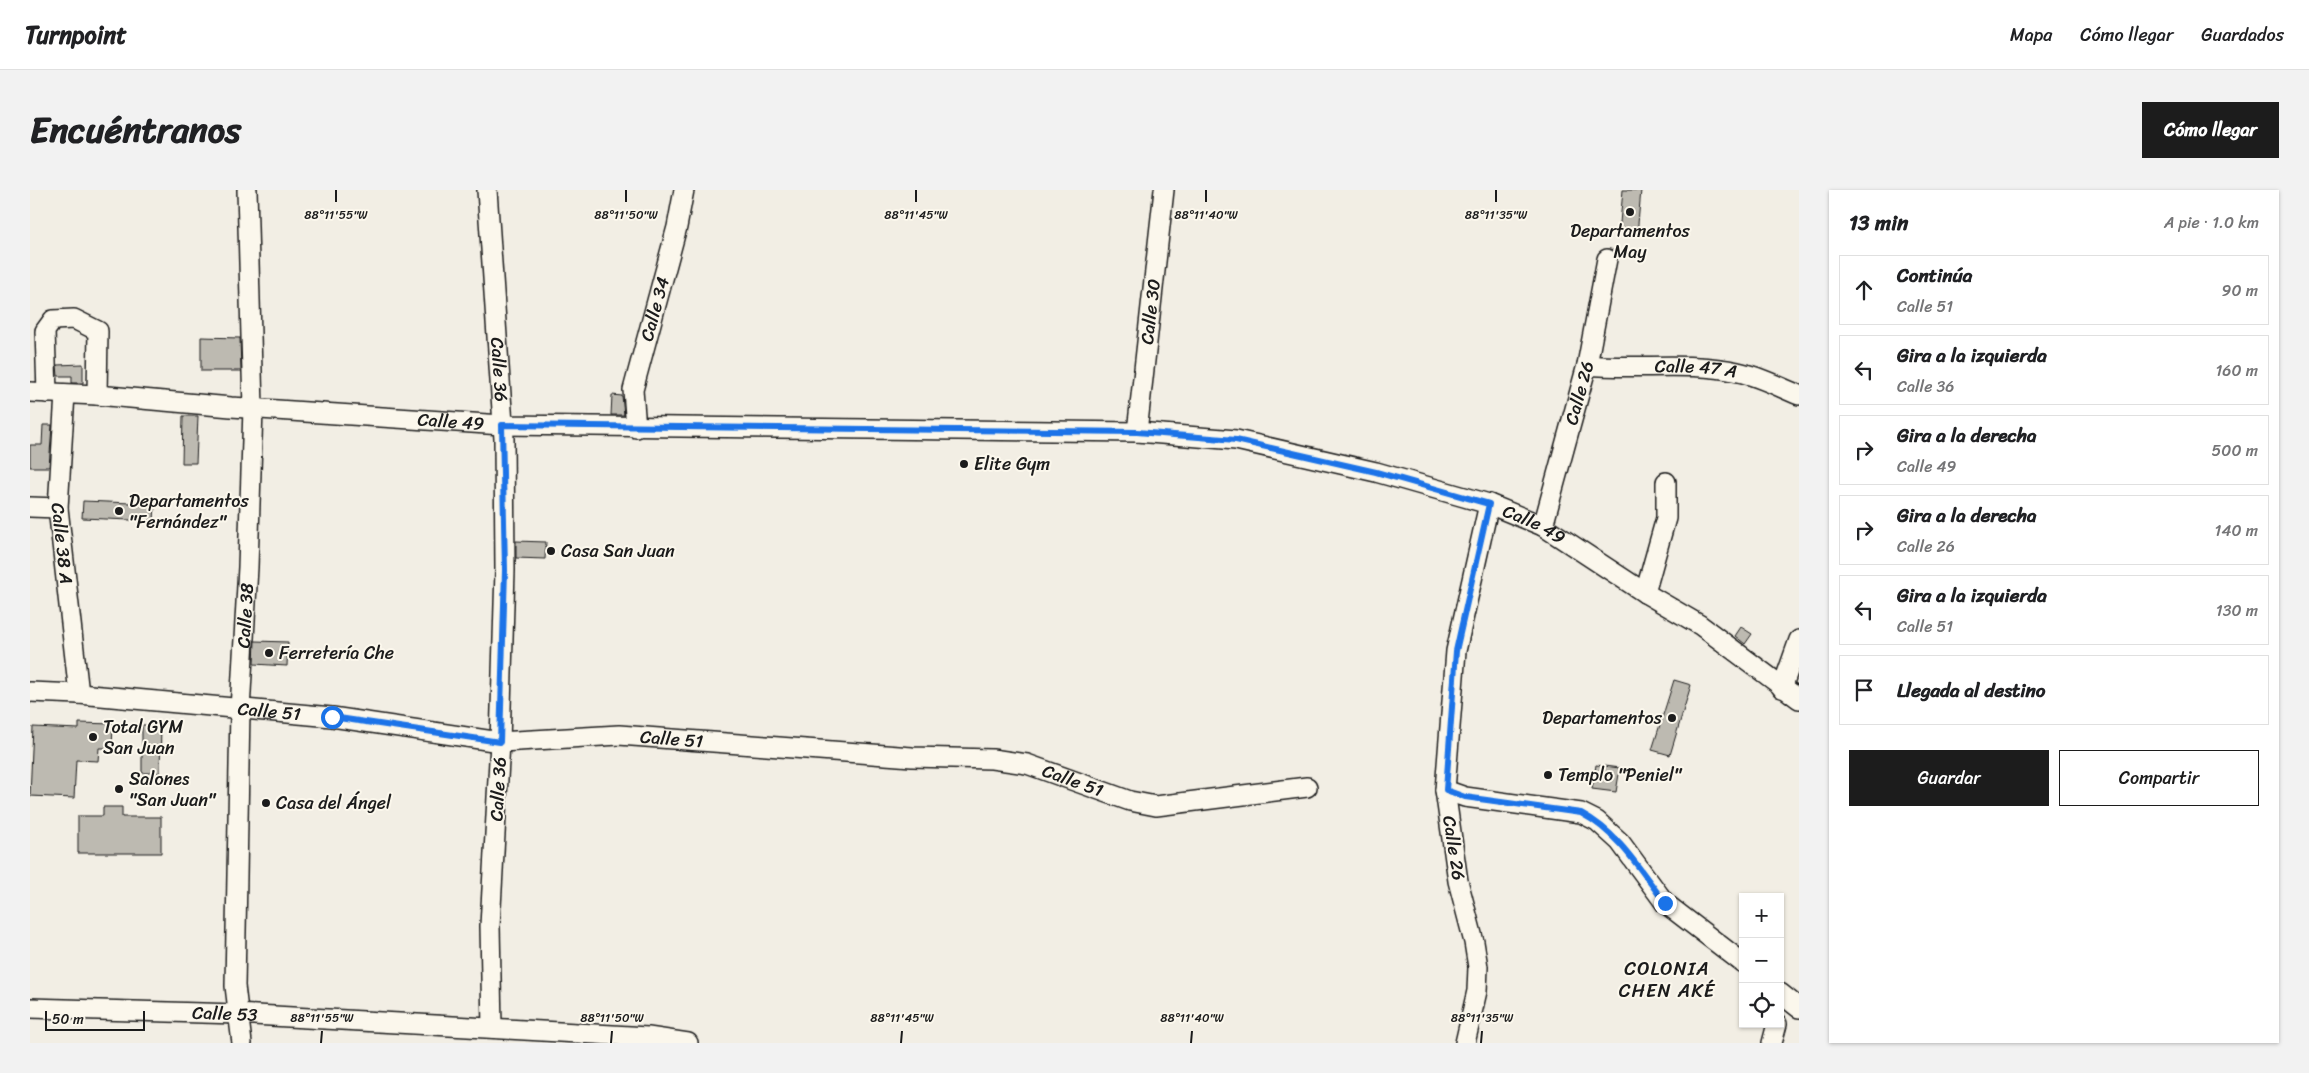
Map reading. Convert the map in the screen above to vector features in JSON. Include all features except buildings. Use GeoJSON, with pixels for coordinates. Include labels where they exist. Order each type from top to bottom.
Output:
{"type":"FeatureCollection","features":[{"type":"Feature","properties":{"kind":"street","name":"Calle 38"},"geometry":{"type":"LineString","coordinates":[[242,1043],[235,986],[240,710],[254,408],[247,190]]}},
{"type":"Feature","properties":{"kind":"street","name":"Calle 36"},"geometry":{"type":"LineString","coordinates":[[487,190],[502,425],[505,570],[500,742],[490,926],[492,1028]]}},
{"type":"Feature","properties":{"kind":"street","name":"Calle 34"},"geometry":{"type":"LineString","coordinates":[[636,428],[633,390],[677,227],[684,190]]}},
{"type":"Feature","properties":{"kind":"street","name":"Calle 30"},"geometry":{"type":"LineString","coordinates":[[1137,432],[1164,190]]}},
{"type":"Feature","properties":{"kind":"street","name":"Calle 26"},"geometry":{"type":"LineString","coordinates":[[1543,526],[1587,365],[1607,259]]}},
{"type":"Feature","properties":{"kind":"street","name":"Calle 38 A"},"geometry":{"type":"LineString","coordinates":[[78,694],[47,393],[45,331],[53,320],[74,319],[98,331],[97,395]]}},
{"type":"Feature","properties":{"kind":"street","name":"Calle 47 A"},"geometry":{"type":"LineString","coordinates":[[1587,365],[1712,368],[1738,372],[1762,379],[1799,395]]}},
{"type":"Feature","properties":{"kind":"street","name":"Calle 49"},"geometry":{"type":"LineString","coordinates":[[47,393],[97,395],[502,425],[636,428],[1137,432],[1236,440],[1376,472],[1489,504],[1543,526],[1645,593],[1700,625],[1799,699]]}},
{"type":"Feature","properties":{"kind":"street"},"geometry":{"type":"LineString","coordinates":[[1645,593],[1666,518],[1666,482]]}},
{"type":"Feature","properties":{"kind":"street","name":"Calle 26"},"geometry":{"type":"LineString","coordinates":[[1465,1043],[1478,991],[1478,967],[1474,942],[1458,881],[1446,790],[1456,651],[1489,504]]}},
{"type":"Feature","properties":{"kind":"street"},"geometry":{"type":"LineString","coordinates":[[30,507],[58,508]]}},
{"type":"Feature","properties":{"kind":"street"},"geometry":{"type":"LineString","coordinates":[[1782,688],[1799,640]]}},
{"type":"Feature","properties":{"kind":"street","name":"Calle 51"},"geometry":{"type":"LineString","coordinates":[[30,692],[78,694],[332,717],[500,742],[619,735],[912,757],[992,759],[1027,764],[1130,801],[1156,806],[1307,787]]}},
{"type":"Feature","properties":{"kind":"street"},"geometry":{"type":"LineString","coordinates":[[1446,790],[1465,797],[1581,813],[1597,821],[1620,842],[1665,903],[1739,960]]}},
{"type":"Feature","properties":{"kind":"street","name":"Calle 53"},"geometry":{"type":"LineString","coordinates":[[30,1008],[237,1014],[648,1037],[688,1043]]}},
{"type":"Feature","properties":{"kind":"street"},"geometry":{"type":"LineString","coordinates":[[1772,1043],[1777,1028]]}},
{"type":"Feature","properties":{"kind":"place","name":"Departamentos May"},"geometry":{"type":"Point","coordinates":[1630,212]}},
{"type":"Feature","properties":{"kind":"place","name":"Elite Gym"},"geometry":{"type":"Point","coordinates":[964,464]}},
{"type":"Feature","properties":{"kind":"place","name":"Departamentos \"Fernández\""},"geometry":{"type":"Point","coordinates":[119,511]}},
{"type":"Feature","properties":{"kind":"place","name":"Casa San Juan"},"geometry":{"type":"Point","coordinates":[551,551]}},
{"type":"Feature","properties":{"kind":"place","name":"Ferretería Che"},"geometry":{"type":"Point","coordinates":[269,653]}},
{"type":"Feature","properties":{"kind":"place","name":"Departamentos"},"geometry":{"type":"Point","coordinates":[1672,718]}},
{"type":"Feature","properties":{"kind":"place","name":"Total GYM San Juan"},"geometry":{"type":"Point","coordinates":[93,737]}},
{"type":"Feature","properties":{"kind":"place","name":"Templo \"Peniel\""},"geometry":{"type":"Point","coordinates":[1548,775]}},
{"type":"Feature","properties":{"kind":"place","name":"Salones \"San Juan\""},"geometry":{"type":"Point","coordinates":[119,789]}},
{"type":"Feature","properties":{"kind":"place","name":"Casa del Ángel"},"geometry":{"type":"Point","coordinates":[266,803]}},
{"type":"Feature","properties":{"kind":"district","name":"COLONIA CHEN AKÉ"},"geometry":{"type":"Point","coordinates":[1667,979]}},
{"type":"Feature","properties":{"kind":"route"},"geometry":{"type":"LineString","coordinates":[[332,717],[500,742],[505,570],[504,439],[502,425],[636,428],[1137,432],[1236,440],[1376,472],[1489,504],[1456,651],[1446,790],[1465,797],[1581,813],[1597,821],[1620,842],[1665,903]]}}]}
